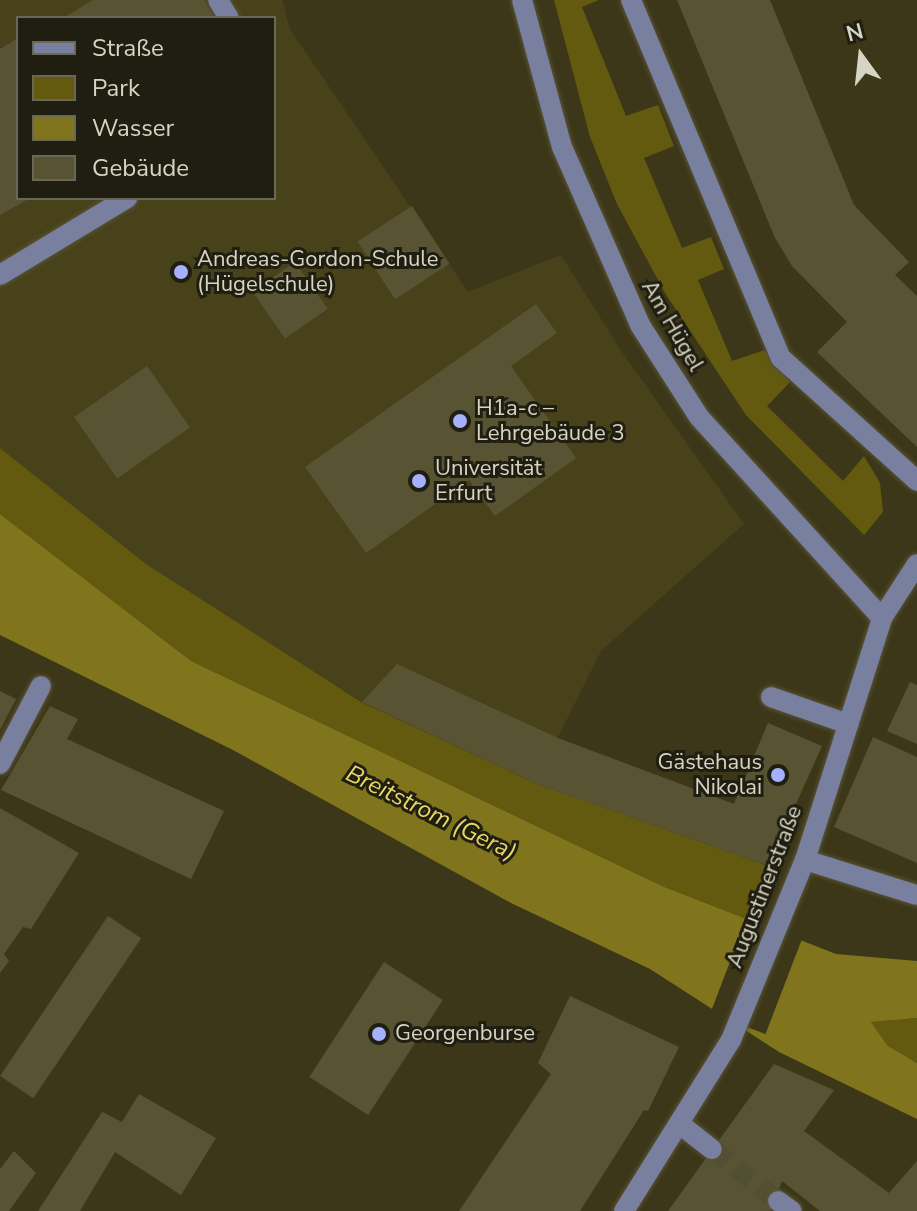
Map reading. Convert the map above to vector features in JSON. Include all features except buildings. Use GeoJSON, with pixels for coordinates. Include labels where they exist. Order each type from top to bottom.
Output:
{"type":"FeatureCollection","features":[{"type":"Feature","properties":{"kind":"street","name":"Am Hügel"},"geometry":{"type":"LineString","coordinates":[[522,0],[562,147],[640,325],[699,417],[834,571],[882,618]]}},
{"type":"Feature","properties":{"kind":"street"},"geometry":{"type":"LineString","coordinates":[[631,0],[781,358],[917,481]]}},
{"type":"Feature","properties":{"kind":"street"},"geometry":{"type":"LineString","coordinates":[[0,275],[124,200]]}},
{"type":"Feature","properties":{"kind":"street","name":"Augustinerstraße"},"geometry":{"type":"LineString","coordinates":[[624,1211],[681,1125],[731,1040],[800,869],[882,618],[917,564]]}},
{"type":"Feature","properties":{"kind":"street"},"geometry":{"type":"LineString","coordinates":[[0,764],[41,686]]}},
{"type":"Feature","properties":{"kind":"street"},"geometry":{"type":"LineString","coordinates":[[771,697],[848,724]]}},
{"type":"Feature","properties":{"kind":"street"},"geometry":{"type":"LineString","coordinates":[[800,869],[917,895]]}},
{"type":"Feature","properties":{"kind":"street"},"geometry":{"type":"LineString","coordinates":[[681,1125],[712,1149]]}},
{"type":"Feature","properties":{"kind":"shaded area","name":"Universität Erfurt"},"geometry":{"type":"Polygon","coordinates":[[[0,0],[282,0],[290,29],[468,292],[561,255],[622,352],[744,524],[601,651],[535,783],[362,702],[146,564],[0,448],[0,0]]]}},
{"type":"Feature","properties":{"kind":"green space"},"geometry":{"type":"Polygon","coordinates":[[[554,0],[599,0],[582,7],[626,116],[658,105],[674,146],[644,158],[682,248],[711,237],[724,269],[698,280],[732,361],[765,350],[790,382],[767,406],[843,481],[864,456],[880,483],[883,512],[864,535],[746,415],[665,293],[617,204],[590,137],[554,0]]]}},
{"type":"Feature","properties":{"kind":"green space"},"geometry":{"type":"Polygon","coordinates":[[[0,448],[146,564],[361,702],[535,783],[768,866],[747,919],[662,886],[191,661],[0,514],[0,448]]]}},
{"type":"Feature","properties":{"kind":"green space"},"geometry":{"type":"Polygon","coordinates":[[[917,1018],[917,1063],[888,1046],[871,1022],[917,1018]]]}},
{"type":"Feature","properties":{"kind":"water","name":"Breitstrom (Gera)"},"geometry":{"type":"Polygon","coordinates":[[[0,514],[191,661],[662,886],[836,954],[917,961],[917,1018],[871,1022],[888,1046],[917,1063],[917,1119],[779,1052],[650,969],[511,903],[233,750],[0,635],[0,514]]]}},
{"type":"Feature","properties":{"kind":"pier"},"geometry":{"type":"Polygon","coordinates":[[[748,915],[803,936],[765,1034],[710,1013],[748,915]]]}},
{"type":"Feature","properties":{"kind":"tunnel"},"geometry":{"type":"LineString","coordinates":[[712,1149],[778,1201]]}},
{"type":"Feature","properties":{"kind":"place","name":"Andreas-Gordon-Schule (Hügelschule)"},"geometry":{"type":"Point","coordinates":[181,272]}},
{"type":"Feature","properties":{"kind":"place","name":"H1a-c – Lehrgebäude 3"},"geometry":{"type":"Point","coordinates":[460,421]}},
{"type":"Feature","properties":{"kind":"place","name":"Universität Erfurt"},"geometry":{"type":"Point","coordinates":[419,481]}},
{"type":"Feature","properties":{"kind":"place","name":"Gästehaus Nikolai"},"geometry":{"type":"Point","coordinates":[778,775]}},
{"type":"Feature","properties":{"kind":"place","name":"Georgenburse"},"geometry":{"type":"Point","coordinates":[379,1034]}}]}
